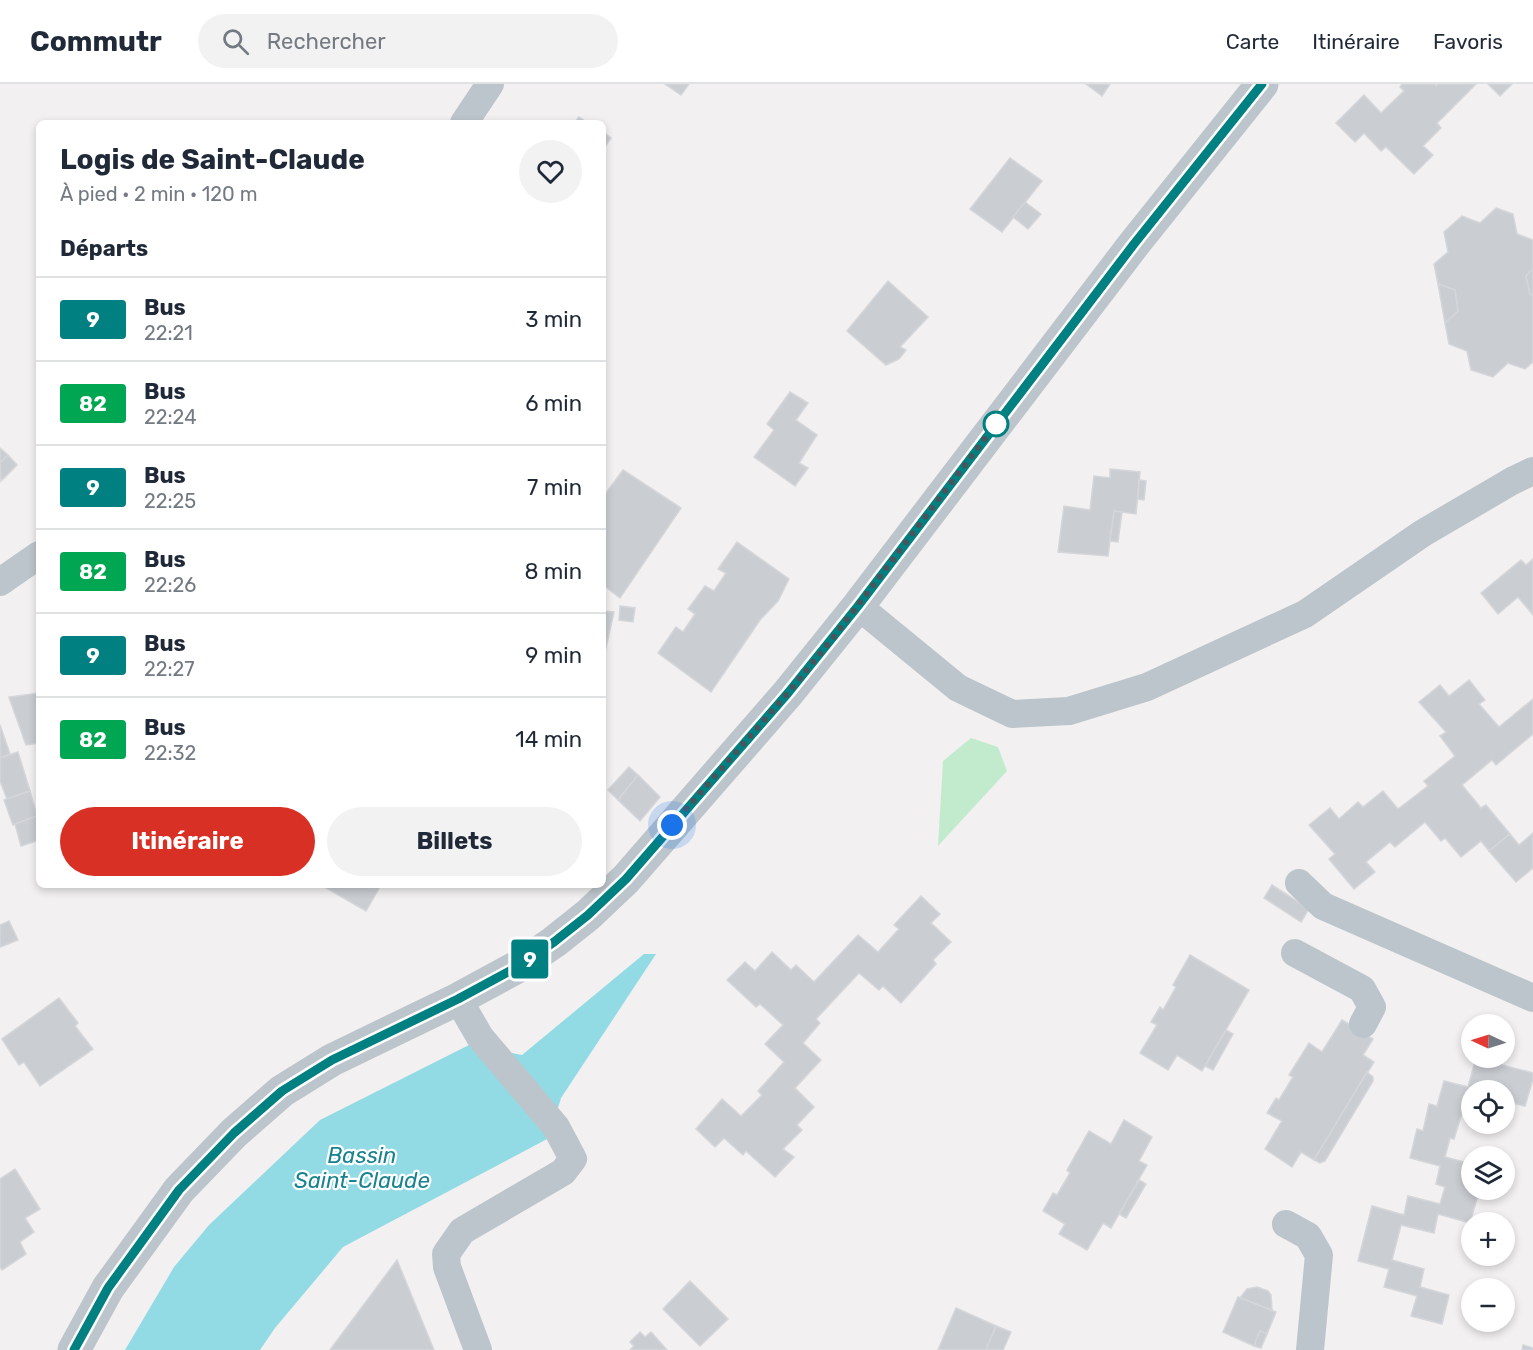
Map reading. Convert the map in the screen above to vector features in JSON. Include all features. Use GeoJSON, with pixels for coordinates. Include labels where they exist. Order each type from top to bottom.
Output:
{"type":"FeatureCollection","features":[{"type":"Feature","properties":{"kind":"street"},"geometry":{"type":"LineString","coordinates":[[466,120],[490,84]]}},
{"type":"Feature","properties":{"kind":"street"},"geometry":{"type":"LineString","coordinates":[[74,1350],[108,1288],[179,1190],[234,1133],[282,1091],[332,1060],[458,999],[519,966],[588,915],[626,879],[788,693],[858,606],[1126,253],[1262,84]]}},
{"type":"Feature","properties":{"kind":"street"},"geometry":{"type":"LineString","coordinates":[[858,606],[958,688],[1012,714],[1069,711],[1147,687],[1305,614],[1423,533],[1533,471]]}},
{"type":"Feature","properties":{"kind":"street"},"geometry":{"type":"LineString","coordinates":[[0,582],[36,557]]}},
{"type":"Feature","properties":{"kind":"street"},"geometry":{"type":"LineString","coordinates":[[1299,883],[1323,906],[1533,998]]}},
{"type":"Feature","properties":{"kind":"street"},"geometry":{"type":"LineString","coordinates":[[1296,952],[1362,989],[1372,1007],[1363,1024]]}},
{"type":"Feature","properties":{"kind":"street"},"geometry":{"type":"LineString","coordinates":[[458,999],[480,1037],[556,1127],[573,1159],[563,1172],[462,1231],[446,1254],[447,1268],[478,1350]]}},
{"type":"Feature","properties":{"kind":"street"},"geometry":{"type":"LineString","coordinates":[[1286,1224],[1308,1236],[1319,1256],[1310,1350]]}},
{"type":"Feature","properties":{"kind":"green space"},"geometry":{"type":"Polygon","coordinates":[[[971,738],[998,747],[1007,771],[938,846],[943,761],[971,738]]]}},
{"type":"Feature","properties":{"kind":"water","name":"Bassin Saint-Claude"},"geometry":{"type":"Polygon","coordinates":[[[644,954],[656,954],[561,1098],[549,1138],[343,1247],[275,1328],[260,1350],[125,1350],[174,1267],[209,1225],[320,1120],[469,1045],[522,1055],[644,954]]]}},
{"type":"Feature","properties":{"kind":"building"},"geometry":{"type":"Polygon","coordinates":[[[665,84],[689,84],[681,95],[665,84]]]}},
{"type":"Feature","properties":{"kind":"building"},"geometry":{"type":"Polygon","coordinates":[[[1086,84],[1110,84],[1102,96],[1086,84]]]}},
{"type":"Feature","properties":{"kind":"building"},"geometry":{"type":"Polygon","coordinates":[[[1402,84],[1435,84],[1436,86],[1438,84],[1476,84],[1437,123],[1441,128],[1423,146],[1433,155],[1414,174],[1386,147],[1381,151],[1364,133],[1355,142],[1336,123],[1364,95],[1381,113],[1404,91],[1400,87],[1402,84]]]}},
{"type":"Feature","properties":{"kind":"building"},"geometry":{"type":"Polygon","coordinates":[[[1488,84],[1512,84],[1500,96],[1488,84]]]}},
{"type":"Feature","properties":{"kind":"building"},"geometry":{"type":"Polygon","coordinates":[[[606,134],[611,138],[606,146],[606,134]]]}},
{"type":"Feature","properties":{"kind":"building"},"geometry":{"type":"Polygon","coordinates":[[[1010,158],[1042,181],[1002,232],[970,209],[1010,158]]]}},
{"type":"Feature","properties":{"kind":"building"},"geometry":{"type":"Polygon","coordinates":[[[1025,202],[1041,214],[1028,229],[1013,217],[1025,202]]]}},
{"type":"Feature","properties":{"kind":"building"},"geometry":{"type":"Polygon","coordinates":[[[1496,208],[1513,214],[1517,234],[1533,240],[1533,269],[1526,276],[1530,294],[1533,295],[1533,362],[1525,369],[1508,363],[1493,377],[1471,370],[1467,351],[1449,344],[1445,323],[1458,311],[1455,290],[1438,284],[1434,264],[1448,252],[1444,232],[1462,216],[1480,223],[1496,208]]]}},
{"type":"Feature","properties":{"kind":"building"},"geometry":{"type":"Polygon","coordinates":[[[1533,269],[1533,295],[1530,294],[1526,276],[1533,269]]]}},
{"type":"Feature","properties":{"kind":"building"},"geometry":{"type":"Polygon","coordinates":[[[888,281],[928,317],[900,347],[906,350],[899,359],[886,365],[847,331],[888,281]]]}},
{"type":"Feature","properties":{"kind":"building"},"geometry":{"type":"Polygon","coordinates":[[[1438,284],[1455,290],[1458,311],[1445,323],[1438,284]]]}},
{"type":"Feature","properties":{"kind":"building"},"geometry":{"type":"Polygon","coordinates":[[[790,392],[808,403],[796,420],[817,435],[799,463],[808,468],[795,486],[754,457],[774,430],[767,424],[790,392]]]}},
{"type":"Feature","properties":{"kind":"building"},"geometry":{"type":"Polygon","coordinates":[[[0,448],[8,455],[0,463],[0,448]]]}},
{"type":"Feature","properties":{"kind":"building"},"geometry":{"type":"Polygon","coordinates":[[[8,455],[17,465],[1,481],[0,463],[8,455]]]}},
{"type":"Feature","properties":{"kind":"building"},"geometry":{"type":"Polygon","coordinates":[[[1110,469],[1140,472],[1136,514],[1114,511],[1108,556],[1058,552],[1064,506],[1090,510],[1094,476],[1110,478],[1110,469]]]}},
{"type":"Feature","properties":{"kind":"building"},"geometry":{"type":"Polygon","coordinates":[[[623,470],[681,508],[620,598],[606,587],[606,493],[623,470]]]}},
{"type":"Feature","properties":{"kind":"building"},"geometry":{"type":"Polygon","coordinates":[[[1139,480],[1146,481],[1144,500],[1138,499],[1139,480]]]}},
{"type":"Feature","properties":{"kind":"building"},"geometry":{"type":"Polygon","coordinates":[[[1114,511],[1122,512],[1118,542],[1110,541],[1114,511]]]}},
{"type":"Feature","properties":{"kind":"building"},"geometry":{"type":"Polygon","coordinates":[[[737,542],[789,579],[778,601],[760,620],[711,692],[658,653],[676,627],[683,632],[695,614],[688,609],[705,586],[714,591],[726,573],[718,569],[737,542]]]}},
{"type":"Feature","properties":{"kind":"building"},"geometry":{"type":"Polygon","coordinates":[[[1533,559],[1533,615],[1518,597],[1498,614],[1481,593],[1521,560],[1526,565],[1533,559]]]}},
{"type":"Feature","properties":{"kind":"building"},"geometry":{"type":"Polygon","coordinates":[[[620,606],[635,608],[633,622],[619,620],[620,606]]]}},
{"type":"Feature","properties":{"kind":"building"},"geometry":{"type":"Polygon","coordinates":[[[606,611],[614,612],[606,648],[606,611]]]}},
{"type":"Feature","properties":{"kind":"building"},"geometry":{"type":"Polygon","coordinates":[[[1469,680],[1485,700],[1479,704],[1499,727],[1533,699],[1533,734],[1496,765],[1492,760],[1462,785],[1481,808],[1486,805],[1510,834],[1489,851],[1481,841],[1461,857],[1445,838],[1441,841],[1425,822],[1395,847],[1390,842],[1366,862],[1375,872],[1354,889],[1329,859],[1335,854],[1309,825],[1330,808],[1339,819],[1358,802],[1363,807],[1383,791],[1398,809],[1428,786],[1424,781],[1455,756],[1440,736],[1446,732],[1419,702],[1440,685],[1449,696],[1469,680]]]}},
{"type":"Feature","properties":{"kind":"building"},"geometry":{"type":"Polygon","coordinates":[[[36,693],[36,743],[26,745],[9,697],[36,693]]]}},
{"type":"Feature","properties":{"kind":"building"},"geometry":{"type":"Polygon","coordinates":[[[0,725],[10,754],[0,758],[0,725]]]}},
{"type":"Feature","properties":{"kind":"building"},"geometry":{"type":"Polygon","coordinates":[[[18,752],[30,791],[7,799],[0,781],[0,758],[18,752]]]}},
{"type":"Feature","properties":{"kind":"building"},"geometry":{"type":"Polygon","coordinates":[[[629,767],[638,775],[618,800],[608,790],[629,767]]]}},
{"type":"Feature","properties":{"kind":"building"},"geometry":{"type":"Polygon","coordinates":[[[638,775],[660,797],[640,821],[618,800],[638,775]]]}},
{"type":"Feature","properties":{"kind":"building"},"geometry":{"type":"Polygon","coordinates":[[[30,791],[36,816],[13,825],[4,800],[30,791]]]}},
{"type":"Feature","properties":{"kind":"building"},"geometry":{"type":"Polygon","coordinates":[[[36,816],[36,841],[21,846],[15,824],[36,816]]]}},
{"type":"Feature","properties":{"kind":"building"},"geometry":{"type":"Polygon","coordinates":[[[1533,833],[1533,868],[1516,882],[1489,851],[1510,834],[1519,845],[1533,833]]]}},
{"type":"Feature","properties":{"kind":"building"},"geometry":{"type":"Polygon","coordinates":[[[1272,885],[1309,909],[1301,922],[1264,898],[1272,885]]]}},
{"type":"Feature","properties":{"kind":"building"},"geometry":{"type":"Polygon","coordinates":[[[326,888],[379,888],[366,911],[326,888]]]}},
{"type":"Feature","properties":{"kind":"building"},"geometry":{"type":"Polygon","coordinates":[[[921,896],[940,914],[931,923],[951,942],[933,960],[936,964],[901,1003],[883,986],[879,990],[859,973],[816,1019],[820,1023],[803,1043],[821,1060],[795,1088],[814,1107],[797,1125],[802,1130],[783,1149],[794,1157],[775,1177],[746,1151],[743,1155],[724,1138],[715,1147],[696,1129],[722,1099],[741,1116],[762,1095],[758,1091],[784,1062],[765,1044],[783,1025],[760,1004],[756,1007],[727,980],[745,962],[755,971],[772,952],[791,970],[796,965],[814,982],[858,935],[878,952],[899,929],[894,925],[921,896]]]}},
{"type":"Feature","properties":{"kind":"building"},"geometry":{"type":"Polygon","coordinates":[[[9,921],[18,940],[0,947],[0,925],[9,921]]]}},
{"type":"Feature","properties":{"kind":"building"},"geometry":{"type":"Polygon","coordinates":[[[1190,955],[1249,990],[1202,1071],[1177,1055],[1168,1070],[1140,1053],[1157,1025],[1151,1022],[1160,1007],[1163,1010],[1176,987],[1173,985],[1190,955]]]}},
{"type":"Feature","properties":{"kind":"building"},"geometry":{"type":"Polygon","coordinates":[[[59,998],[78,1023],[75,1026],[93,1049],[40,1086],[24,1062],[19,1065],[2,1039],[59,998]]]}},
{"type":"Feature","properties":{"kind":"building"},"geometry":{"type":"Polygon","coordinates":[[[1342,1020],[1373,1039],[1363,1055],[1374,1062],[1314,1160],[1301,1152],[1292,1167],[1265,1149],[1282,1121],[1267,1113],[1276,1098],[1279,1100],[1293,1077],[1289,1075],[1309,1043],[1322,1052],[1342,1020]]]}},
{"type":"Feature","properties":{"kind":"building"},"geometry":{"type":"Polygon","coordinates":[[[1226,1030],[1233,1034],[1213,1070],[1205,1066],[1226,1030]]]}},
{"type":"Feature","properties":{"kind":"building"},"geometry":{"type":"Polygon","coordinates":[[[1473,1068],[1514,1068],[1533,1073],[1525,1106],[1515,1104],[1515,1080],[1470,1080],[1473,1068]]]}},
{"type":"Feature","properties":{"kind":"building"},"geometry":{"type":"Polygon","coordinates":[[[1367,1072],[1373,1077],[1373,1081],[1325,1161],[1320,1163],[1314,1160],[1367,1072]]]}},
{"type":"Feature","properties":{"kind":"building"},"geometry":{"type":"Polygon","coordinates":[[[1444,1081],[1461,1085],[1461,1116],[1454,1139],[1450,1138],[1445,1157],[1461,1161],[1461,1200],[1477,1200],[1473,1212],[1461,1212],[1461,1220],[1438,1214],[1434,1233],[1401,1225],[1392,1260],[1424,1269],[1420,1287],[1449,1295],[1442,1324],[1411,1316],[1417,1296],[1384,1287],[1389,1269],[1358,1261],[1372,1206],[1404,1215],[1408,1196],[1440,1204],[1445,1187],[1436,1184],[1440,1166],[1410,1158],[1417,1129],[1423,1131],[1429,1104],[1437,1106],[1444,1081]]]}},
{"type":"Feature","properties":{"kind":"building"},"geometry":{"type":"Polygon","coordinates":[[[1124,1120],[1152,1137],[1139,1161],[1147,1165],[1111,1228],[1103,1223],[1087,1250],[1059,1234],[1065,1224],[1043,1211],[1053,1193],[1057,1195],[1070,1173],[1067,1170],[1089,1131],[1111,1144],[1124,1120]]]}},
{"type":"Feature","properties":{"kind":"building"},"geometry":{"type":"Polygon","coordinates":[[[15,1169],[40,1209],[25,1218],[34,1232],[20,1242],[26,1254],[2,1270],[0,1267],[0,1179],[15,1169]]]}},
{"type":"Feature","properties":{"kind":"building"},"geometry":{"type":"Polygon","coordinates":[[[1139,1180],[1146,1184],[1126,1218],[1119,1214],[1139,1180]]]}},
{"type":"Feature","properties":{"kind":"building"},"geometry":{"type":"Polygon","coordinates":[[[397,1260],[434,1350],[330,1350],[397,1260]]]}},
{"type":"Feature","properties":{"kind":"building"},"geometry":{"type":"Polygon","coordinates":[[[690,1281],[728,1319],[700,1346],[663,1309],[690,1281]]]}},
{"type":"Feature","properties":{"kind":"building"},"geometry":{"type":"Polygon","coordinates":[[[1257,1287],[1268,1291],[1271,1295],[1272,1310],[1240,1298],[1247,1289],[1257,1287]]]}},
{"type":"Feature","properties":{"kind":"building"},"geometry":{"type":"Polygon","coordinates":[[[1238,1297],[1276,1312],[1267,1334],[1260,1331],[1254,1346],[1223,1332],[1238,1297]]]}},
{"type":"Feature","properties":{"kind":"building"},"geometry":{"type":"Polygon","coordinates":[[[956,1308],[996,1326],[986,1350],[938,1350],[956,1308]]]}},
{"type":"Feature","properties":{"kind":"building"},"geometry":{"type":"Polygon","coordinates":[[[996,1326],[1011,1332],[1003,1350],[986,1350],[996,1326]]]}},
{"type":"Feature","properties":{"kind":"building"},"geometry":{"type":"Polygon","coordinates":[[[1260,1331],[1267,1334],[1261,1348],[1254,1346],[1260,1331]]]}},
{"type":"Feature","properties":{"kind":"building"},"geometry":{"type":"Polygon","coordinates":[[[640,1332],[645,1337],[651,1332],[667,1350],[630,1350],[634,1346],[630,1342],[640,1332]]]}},
{"type":"Feature","properties":{"kind":"building"},"geometry":{"type":"Polygon","coordinates":[[[1523,1345],[1533,1348],[1533,1350],[1522,1350],[1523,1345]]]}},
{"type":"Feature","properties":{"kind":"bus line","name":"9"},"geometry":{"type":"LineString","coordinates":[[74,1350],[108,1288],[179,1190],[234,1133],[282,1091],[332,1060],[458,999],[519,966],[588,915],[626,879],[788,693],[858,606],[1134,244],[1262,84]]}},
{"type":"Feature","properties":{"kind":"route"},"geometry":{"type":"LineString","coordinates":[[672,825],[788,693],[836,634],[996,424]]}}]}
